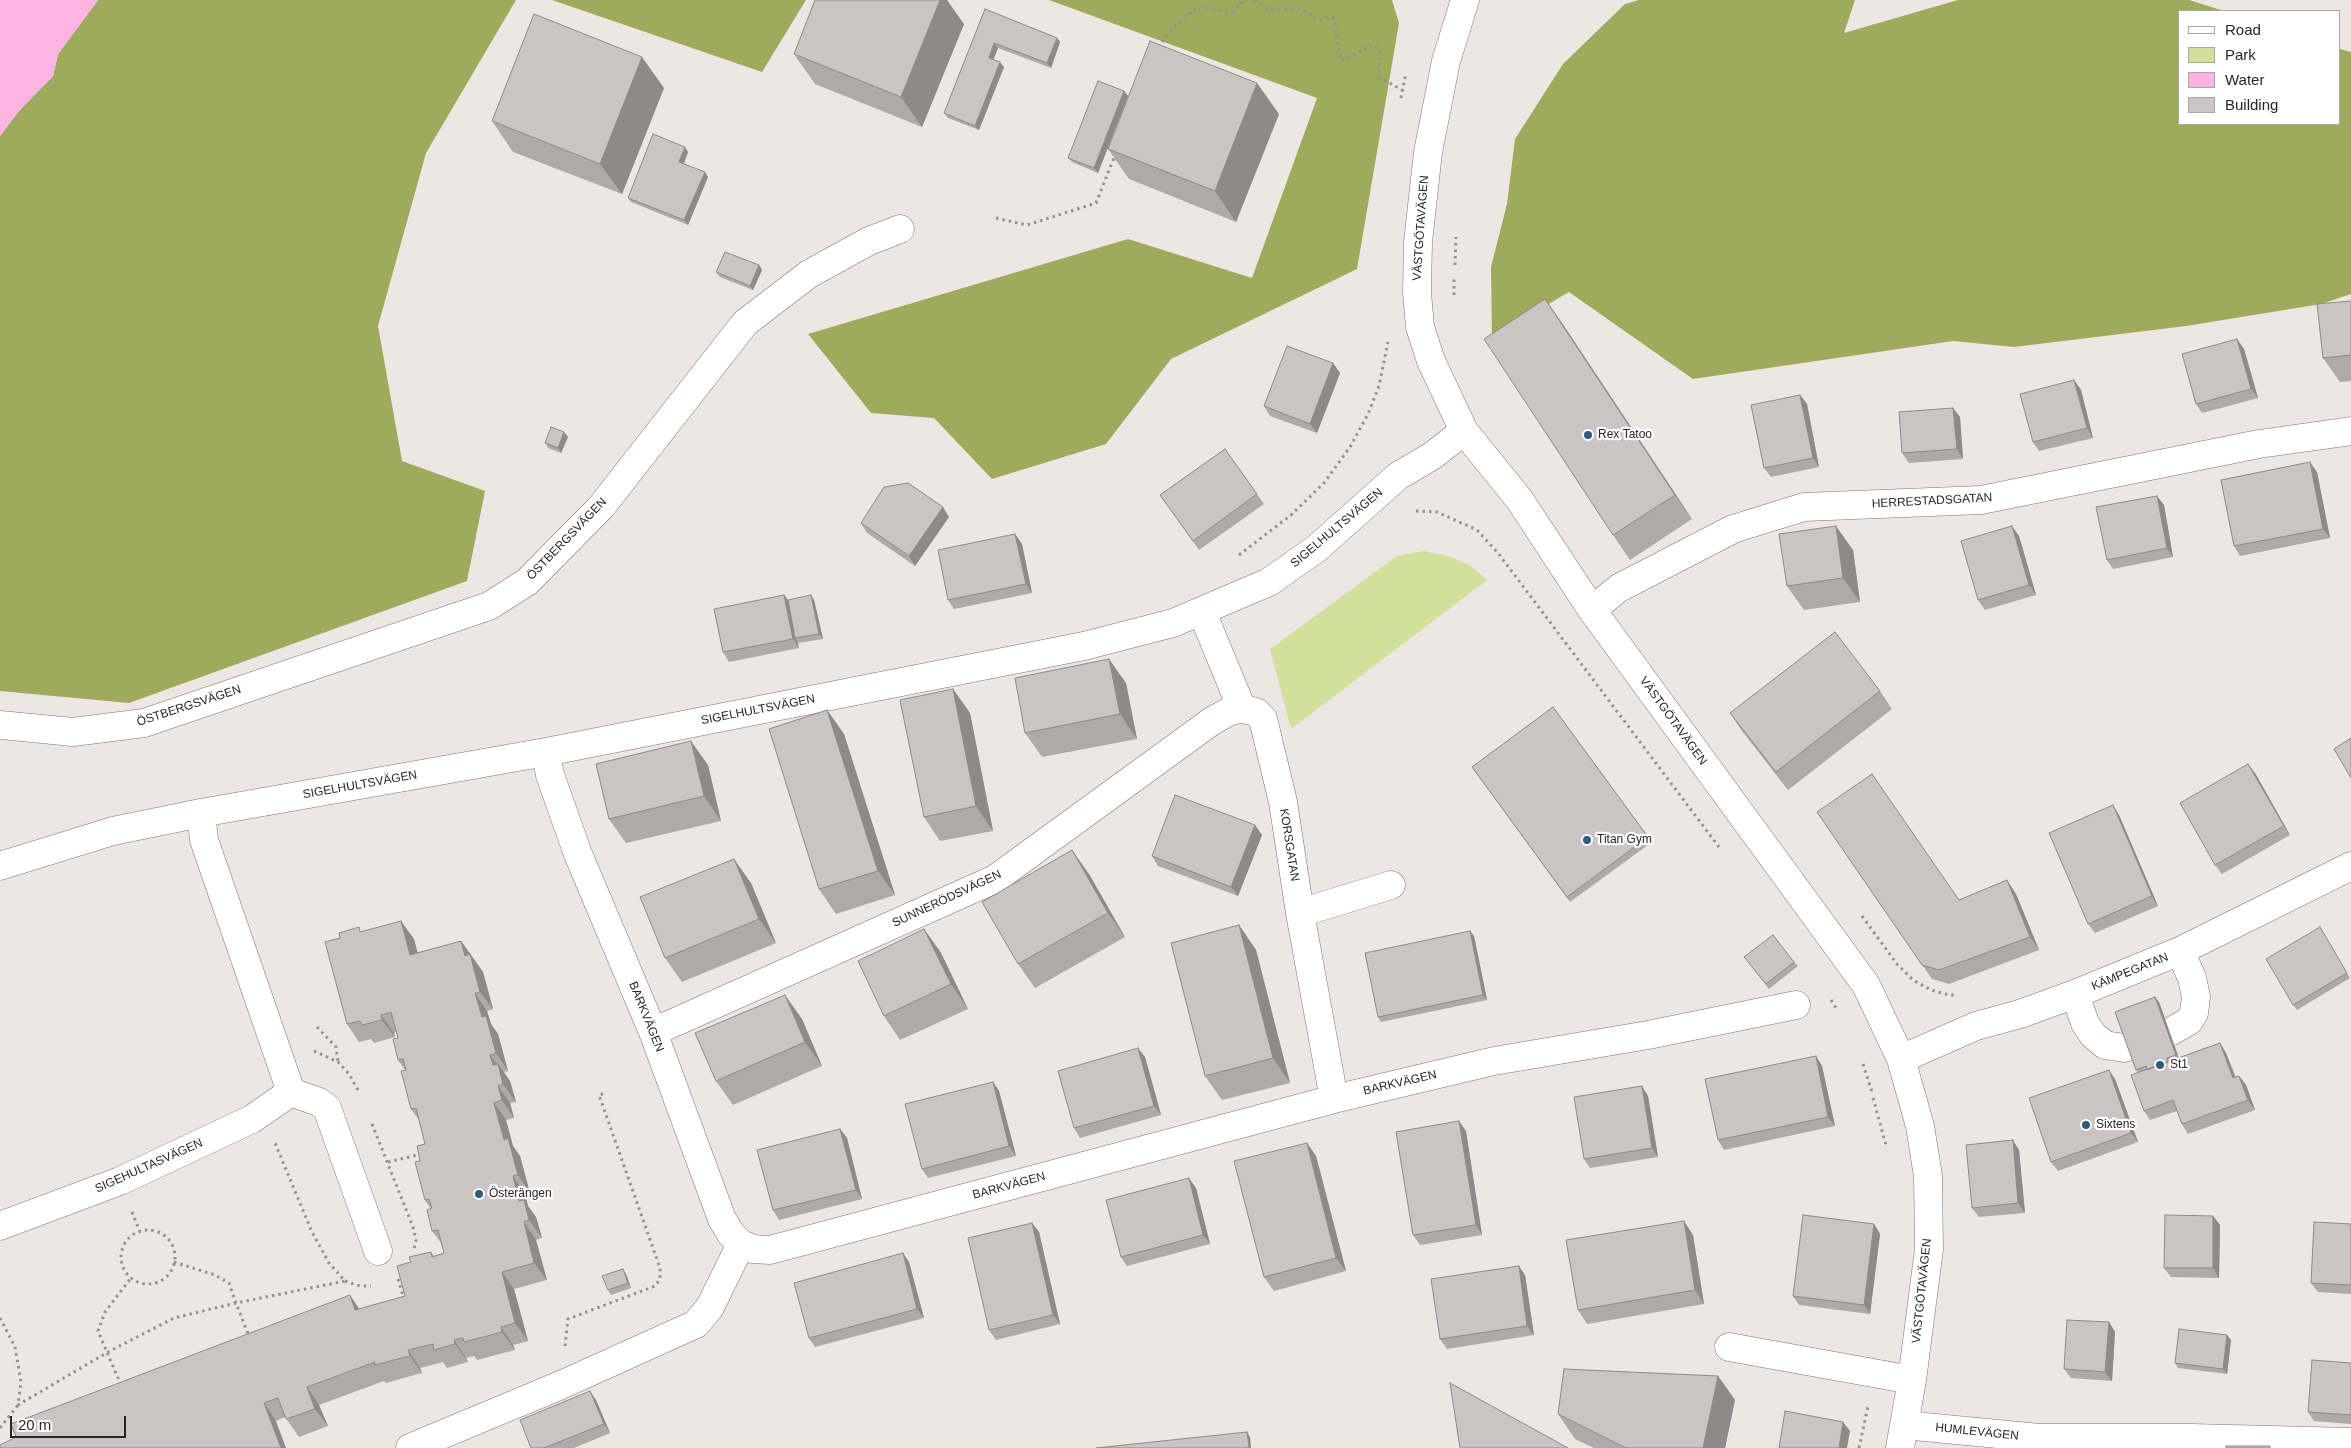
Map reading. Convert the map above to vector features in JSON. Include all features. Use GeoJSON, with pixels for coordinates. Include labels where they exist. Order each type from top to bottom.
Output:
{"type":"FeatureCollection","features":[{"type":"Feature","properties":{"kind":"street","name":"VÄSTGÖTAVÄGEN"},"geometry":{"type":"LineString","coordinates":[[1464,0],[1446,61],[1428,152],[1418,242],[1417,292],[1420,327],[1431,361],[1464,432],[1519,499],[1592,610],[1866,985],[1901,1059],[1920,1126],[1928,1176],[1929,1249],[1912,1380],[1902,1437]]}},
{"type":"Feature","properties":{"kind":"street","name":"ÖSTBERGSVÄGEN"},"geometry":{"type":"LineString","coordinates":[[0,725],[73,732],[144,723],[489,606],[527,582],[601,507],[745,323],[809,274],[869,241],[900,229]]}},
{"type":"Feature","properties":{"kind":"street","name":"HERRESTADSGATAN"},"geometry":{"type":"LineString","coordinates":[[1592,610],[1619,588],[1733,529],[1804,506],[1981,500],[2259,444],[2351,431]]}},
{"type":"Feature","properties":{"kind":"street","name":"SIGELHULTSVÄGEN"},"geometry":{"type":"LineString","coordinates":[[0,866],[113,830],[546,752],[1084,646],[1172,623],[1202,612],[1269,582],[1316,549],[1398,476],[1432,456],[1464,432]]}},
{"type":"Feature","properties":{"kind":"street"},"geometry":{"type":"LineString","coordinates":[[1202,612],[1242,709]]}},
{"type":"Feature","properties":{"kind":"street","name":"KORSGATAN"},"geometry":{"type":"LineString","coordinates":[[1242,709],[1256,712],[1263,719],[1282,802],[1334,1099]]}},
{"type":"Feature","properties":{"kind":"street","name":"SUNNERÖDSVÄGEN"},"geometry":{"type":"LineString","coordinates":[[653,1032],[995,879],[1212,722],[1230,712],[1242,709]]}},
{"type":"Feature","properties":{"kind":"street","name":"BARKVÄGEN"},"geometry":{"type":"LineString","coordinates":[[546,752],[550,775],[578,854],[653,1032],[722,1219],[731,1234],[741,1244],[753,1249],[770,1250],[1334,1099],[1494,1061],[1648,1035],[1796,1005]]}},
{"type":"Feature","properties":{"kind":"street"},"geometry":{"type":"LineString","coordinates":[[201,813],[204,840],[291,1092],[310,1098],[327,1108],[378,1251]]}},
{"type":"Feature","properties":{"kind":"street","name":"KÄMPEGATAN"},"geometry":{"type":"LineString","coordinates":[[1901,1059],[1976,1026],[2020,1014],[2075,994],[2180,951],[2351,866]]}},
{"type":"Feature","properties":{"kind":"street"},"geometry":{"type":"LineString","coordinates":[[1300,913],[1391,885]]}},
{"type":"Feature","properties":{"kind":"street"},"geometry":{"type":"LineString","coordinates":[[2170,1032],[2189,1021],[2194,1013],[2196,997],[2192,978],[2180,951]]}},
{"type":"Feature","properties":{"kind":"street"},"geometry":{"type":"LineString","coordinates":[[2075,994],[2084,1023],[2093,1035],[2105,1045],[2124,1048],[2129,1046]]}},
{"type":"Feature","properties":{"kind":"street","name":"SIGEHULTASVÄGEN"},"geometry":{"type":"LineString","coordinates":[[0,1226],[120,1181],[252,1119],[291,1092]]}},
{"type":"Feature","properties":{"kind":"street"},"geometry":{"type":"LineString","coordinates":[[410,1448],[561,1385],[696,1324],[710,1306],[741,1244]]}},
{"type":"Feature","properties":{"kind":"street"},"geometry":{"type":"LineString","coordinates":[[1729,1348],[1912,1380]]}},
{"type":"Feature","properties":{"kind":"street","name":"HUMLEVÄGEN"},"geometry":{"type":"LineString","coordinates":[[1902,1437],[2012,1442],[2039,1438],[2078,1443],[2191,1438],[2351,1442]]}},
{"type":"Feature","properties":{"kind":"path"},"geometry":{"type":"LineString","coordinates":[[1154,56],[1158,46],[1175,26],[1197,7],[1233,12],[1245,0]]}},
{"type":"Feature","properties":{"kind":"path"},"geometry":{"type":"LineString","coordinates":[[1255,0],[1268,9],[1303,8],[1316,20],[1333,17],[1341,61],[1374,44],[1380,52],[1379,77],[1402,90]]}},
{"type":"Feature","properties":{"kind":"path"},"geometry":{"type":"LineString","coordinates":[[996,218],[1027,226],[1096,203],[1118,148]]}},
{"type":"Feature","properties":{"kind":"path"},"geometry":{"type":"LineString","coordinates":[[1454,303],[1456,233]]}},
{"type":"Feature","properties":{"kind":"path"},"geometry":{"type":"LineString","coordinates":[[1237,556],[1291,515],[1324,483],[1350,447],[1368,414]]}},
{"type":"Feature","properties":{"kind":"path"},"geometry":{"type":"LineString","coordinates":[[1416,511],[1437,512],[1477,530],[1498,553],[1724,853]]}},
{"type":"Feature","properties":{"kind":"path"},"geometry":{"type":"LineString","coordinates":[[1897,964],[1913,980],[1931,990],[1949,995],[1958,995]]}},
{"type":"Feature","properties":{"kind":"path"},"geometry":{"type":"LineString","coordinates":[[1829,996],[1839,1012]]}},
{"type":"Feature","properties":{"kind":"path"},"geometry":{"type":"LineString","coordinates":[[317,1027],[336,1047],[338,1062]]}},
{"type":"Feature","properties":{"kind":"path"},"geometry":{"type":"LineString","coordinates":[[1861,1058],[1886,1146]]}},
{"type":"Feature","properties":{"kind":"path"},"geometry":{"type":"LineString","coordinates":[[561,1385],[568,1319],[655,1286],[660,1279],[660,1268],[599,1095],[606,1093]]}},
{"type":"Feature","properties":{"kind":"path"},"geometry":{"type":"LineString","coordinates":[[0,1428],[18,1405],[108,1352],[174,1318],[236,1303],[345,1281],[329,1263],[312,1232],[278,1147],[252,1119]]}},
{"type":"Feature","properties":{"kind":"path"},"geometry":{"type":"LineString","coordinates":[[388,1162],[425,1153]]}},
{"type":"Feature","properties":{"kind":"path"},"geometry":{"type":"LineString","coordinates":[[148,1230],[161,1233],[171,1242],[176,1256],[173,1270],[163,1280],[150,1285],[136,1282],[131,1278],[125,1272],[121,1258],[124,1245],[134,1234],[140,1232],[148,1230]]}},
{"type":"Feature","properties":{"kind":"path"},"geometry":{"type":"LineString","coordinates":[[174,1262],[215,1275],[229,1283],[253,1345]]}},
{"type":"Feature","properties":{"kind":"path"},"geometry":{"type":"LineString","coordinates":[[398,1277],[404,1301]]}},
{"type":"Feature","properties":{"kind":"path"},"geometry":{"type":"LineString","coordinates":[[124,1394],[98,1331],[106,1312],[131,1278]]}},
{"type":"Feature","properties":{"kind":"path"},"geometry":{"type":"LineString","coordinates":[[0,1318],[15,1347],[21,1382],[18,1405]]}},
{"type":"Feature","properties":{"kind":"path"},"geometry":{"type":"LineString","coordinates":[[1859,1448],[1874,1374]]}},
{"type":"Feature","properties":{"kind":"green space"},"geometry":{"type":"Polygon","coordinates":[[[98,0],[516,0],[426,153],[378,326],[402,461],[485,491],[467,581],[129,703],[0,691],[0,136],[18,112],[53,76],[58,54],[98,0]]]}},
{"type":"Feature","properties":{"kind":"green space"},"geometry":{"type":"Polygon","coordinates":[[[552,0],[806,0],[762,72],[552,0]]]}},
{"type":"Feature","properties":{"kind":"green space"},"geometry":{"type":"Polygon","coordinates":[[[1049,0],[1392,0],[1399,23],[1357,269],[1171,359],[1106,444],[992,479],[934,418],[871,413],[808,334],[1128,239],[1252,278],[1317,98],[1049,0]]]}},
{"type":"Feature","properties":{"kind":"green space"},"geometry":{"type":"Polygon","coordinates":[[[1639,0],[1855,0],[1844,33],[1958,0],[2189,0],[2221,10],[2178,10],[2178,125],[2341,125],[2341,49],[2351,52],[2351,294],[2321,304],[2186,326],[2014,347],[1953,341],[1693,379],[1569,292],[1492,337],[1491,267],[1507,204],[1515,139],[1563,64],[1625,4],[1639,0]]]}},
{"type":"Feature","properties":{"kind":"green space"},"geometry":{"type":"Polygon","coordinates":[[[1423,551],[1448,556],[1470,565],[1487,580],[1291,729],[1270,649],[1397,556],[1423,551]]]}},
{"type":"Feature","properties":{"kind":"water"},"geometry":{"type":"Polygon","coordinates":[[[0,0],[98,0],[58,54],[53,76],[18,112],[0,136],[0,0]]]}},
{"type":"Feature","properties":{"kind":"building"},"geometry":{"type":"Polygon","coordinates":[[[815,0],[940,0],[901,97],[794,54],[815,0]]]}},
{"type":"Feature","properties":{"kind":"building"},"geometry":{"type":"Polygon","coordinates":[[[985,9],[1057,38],[1047,63],[994,43],[989,58],[1000,62],[975,126],[944,113],[985,9]]]}},
{"type":"Feature","properties":{"kind":"building"},"geometry":{"type":"Polygon","coordinates":[[[534,14],[642,57],[600,164],[492,121],[534,14]]]}},
{"type":"Feature","properties":{"kind":"building"},"geometry":{"type":"Polygon","coordinates":[[[1150,41],[1257,83],[1215,191],[1108,149],[1150,41]]]}},
{"type":"Feature","properties":{"kind":"building"},"geometry":{"type":"Polygon","coordinates":[[[1098,81],[1124,91],[1094,168],[1068,158],[1098,81]]]}},
{"type":"Feature","properties":{"kind":"building"},"geometry":{"type":"Polygon","coordinates":[[[653,134],[685,147],[679,162],[705,172],[684,220],[628,198],[653,134]]]}},
{"type":"Feature","properties":{"kind":"building"},"geometry":{"type":"Polygon","coordinates":[[[725,252],[759,265],[750,286],[716,272],[725,252]]]}},
{"type":"Feature","properties":{"kind":"building"},"geometry":{"type":"Polygon","coordinates":[[[1545,299],[1675,495],[1613,535],[1484,339],[1545,299]]]}},
{"type":"Feature","properties":{"kind":"building"},"geometry":{"type":"Polygon","coordinates":[[[2351,301],[2351,355],[2323,358],[2317,304],[2351,301]]]}},
{"type":"Feature","properties":{"kind":"building"},"geometry":{"type":"Polygon","coordinates":[[[2237,339],[2251,389],[2196,404],[2182,354],[2237,339]]]}},
{"type":"Feature","properties":{"kind":"building"},"geometry":{"type":"Polygon","coordinates":[[[1287,346],[1333,363],[1310,424],[1264,406],[1287,346]]]}},
{"type":"Feature","properties":{"kind":"building"},"geometry":{"type":"Polygon","coordinates":[[[2074,380],[2087,428],[2033,442],[2020,394],[2074,380]]]}},
{"type":"Feature","properties":{"kind":"building"},"geometry":{"type":"Polygon","coordinates":[[[1800,395],[1813,458],[1764,468],[1751,405],[1800,395]]]}},
{"type":"Feature","properties":{"kind":"building"},"geometry":{"type":"Polygon","coordinates":[[[1953,408],[1957,449],[1902,453],[1899,412],[1953,408]]]}},
{"type":"Feature","properties":{"kind":"building"},"geometry":{"type":"Polygon","coordinates":[[[551,427],[564,432],[558,448],[545,443],[551,427]]]}},
{"type":"Feature","properties":{"kind":"building"},"geometry":{"type":"Polygon","coordinates":[[[1225,449],[1257,494],[1193,541],[1160,495],[1225,449]]]}},
{"type":"Feature","properties":{"kind":"building"},"geometry":{"type":"Polygon","coordinates":[[[2310,462],[2323,529],[2234,546],[2221,480],[2310,462]]]}},
{"type":"Feature","properties":{"kind":"building"},"geometry":{"type":"Polygon","coordinates":[[[908,483],[943,507],[909,556],[861,523],[884,487],[908,483]]]}},
{"type":"Feature","properties":{"kind":"building"},"geometry":{"type":"Polygon","coordinates":[[[2157,496],[2167,548],[2107,560],[2096,507],[2157,496]]]}},
{"type":"Feature","properties":{"kind":"building"},"geometry":{"type":"Polygon","coordinates":[[[1836,526],[1843,578],[1787,586],[1779,534],[1836,526]]]}},
{"type":"Feature","properties":{"kind":"building"},"geometry":{"type":"Polygon","coordinates":[[[2012,526],[2029,585],[1978,600],[1961,541],[2012,526]]]}},
{"type":"Feature","properties":{"kind":"building"},"geometry":{"type":"Polygon","coordinates":[[[1015,534],[1026,584],[948,600],[938,550],[1015,534]]]}},
{"type":"Feature","properties":{"kind":"building"},"geometry":{"type":"Polygon","coordinates":[[[784,595],[793,639],[723,652],[714,609],[784,595]]]}},
{"type":"Feature","properties":{"kind":"building"},"geometry":{"type":"Polygon","coordinates":[[[811,595],[819,634],[795,638],[788,600],[811,595]]]}},
{"type":"Feature","properties":{"kind":"building"},"geometry":{"type":"Polygon","coordinates":[[[1835,632],[1880,691],[1776,772],[1730,713],[1835,632]]]}},
{"type":"Feature","properties":{"kind":"building"},"geometry":{"type":"Polygon","coordinates":[[[1109,659],[1120,714],[1025,733],[1015,678],[1109,659]]]}},
{"type":"Feature","properties":{"kind":"building"},"geometry":{"type":"Polygon","coordinates":[[[953,689],[976,806],[924,817],[900,700],[953,689]]]}},
{"type":"Feature","properties":{"kind":"building"},"geometry":{"type":"Polygon","coordinates":[[[1553,707],[1648,837],[1567,897],[1472,767],[1553,707]]]}},
{"type":"Feature","properties":{"kind":"building"},"geometry":{"type":"Polygon","coordinates":[[[827,710],[878,871],[819,889],[769,729],[827,710]]]}},
{"type":"Feature","properties":{"kind":"building"},"geometry":{"type":"Polygon","coordinates":[[[2351,738],[2351,778],[2334,749],[2351,738]]]}},
{"type":"Feature","properties":{"kind":"building"},"geometry":{"type":"Polygon","coordinates":[[[691,741],[704,796],[609,819],[596,764],[691,741]]]}},
{"type":"Feature","properties":{"kind":"building"},"geometry":{"type":"Polygon","coordinates":[[[2248,764],[2284,826],[2215,865],[2180,803],[2248,764]]]}},
{"type":"Feature","properties":{"kind":"building"},"geometry":{"type":"Polygon","coordinates":[[[1872,774],[1959,900],[2007,880],[2030,937],[1939,970],[1922,965],[1817,812],[1872,774]]]}},
{"type":"Feature","properties":{"kind":"building"},"geometry":{"type":"Polygon","coordinates":[[[1175,795],[1255,825],[1231,887],[1152,856],[1175,795]]]}},
{"type":"Feature","properties":{"kind":"building"},"geometry":{"type":"Polygon","coordinates":[[[2113,805],[2152,896],[2088,924],[2049,833],[2113,805]]]}},
{"type":"Feature","properties":{"kind":"building"},"geometry":{"type":"Polygon","coordinates":[[[1072,850],[1108,913],[1018,964],[982,902],[1072,850]]]}},
{"type":"Feature","properties":{"kind":"building"},"geometry":{"type":"Polygon","coordinates":[[[734,859],[759,919],[665,958],[640,897],[734,859]]]}},
{"type":"Feature","properties":{"kind":"building","name":"Österängen"},"geometry":{"type":"Polygon","coordinates":[[[401,921],[410,955],[461,941],[465,956],[470,954],[480,992],[475,993],[482,1017],[486,1016],[496,1053],[490,1055],[493,1065],[498,1064],[503,1084],[498,1086],[502,1100],[494,1103],[504,1140],[508,1138],[518,1175],[513,1176],[519,1201],[524,1200],[529,1220],[524,1222],[534,1263],[502,1272],[515,1323],[501,1327],[502,1332],[464,1342],[463,1338],[454,1340],[455,1344],[434,1350],[433,1344],[408,1350],[410,1356],[374,1365],[375,1362],[307,1387],[315,1409],[286,1419],[278,1398],[264,1403],[281,1448],[0,1448],[0,1445],[16,1437],[11,1424],[350,1295],[355,1310],[405,1296],[397,1266],[411,1262],[409,1257],[431,1252],[432,1257],[444,1253],[438,1230],[432,1231],[427,1210],[432,1208],[429,1199],[425,1200],[415,1162],[420,1161],[417,1146],[425,1144],[416,1108],[411,1109],[401,1071],[406,1070],[403,1059],[398,1060],[393,1039],[398,1038],[391,1012],[381,1015],[382,1020],[362,1025],[360,1021],[347,1024],[325,942],[340,938],[339,933],[359,927],[360,932],[401,921]]]}},
{"type":"Feature","properties":{"kind":"building"},"geometry":{"type":"Polygon","coordinates":[[[1239,925],[1273,1058],[1205,1076],[1171,943],[1239,925]]]}},
{"type":"Feature","properties":{"kind":"building"},"geometry":{"type":"Polygon","coordinates":[[[2320,927],[2347,973],[2293,1005],[2266,959],[2320,927]]]}},
{"type":"Feature","properties":{"kind":"building"},"geometry":{"type":"Polygon","coordinates":[[[924,929],[951,984],[884,1016],[858,961],[924,929]]]}},
{"type":"Feature","properties":{"kind":"building"},"geometry":{"type":"Polygon","coordinates":[[[1470,931],[1483,995],[1378,1017],[1365,953],[1470,931]]]}},
{"type":"Feature","properties":{"kind":"building"},"geometry":{"type":"Polygon","coordinates":[[[1773,935],[1794,962],[1766,984],[1744,957],[1773,935]]]}},
{"type":"Feature","properties":{"kind":"building"},"geometry":{"type":"Polygon","coordinates":[[[785,995],[805,1042],[716,1081],[695,1033],[785,995]]]}},
{"type":"Feature","properties":{"kind":"building"},"geometry":{"type":"Polygon","coordinates":[[[2155,997],[2176,1055],[2167,1058],[2168,1062],[2147,1070],[2146,1066],[2136,1070],[2115,1012],[2155,997]]]}},
{"type":"Feature","properties":{"kind":"building"},"geometry":{"type":"Polygon","coordinates":[[[2220,1043],[2233,1078],[2239,1076],[2248,1100],[2182,1124],[2173,1100],[2144,1111],[2131,1075],[2220,1043]]]}},
{"type":"Feature","properties":{"kind":"building"},"geometry":{"type":"Polygon","coordinates":[[[1138,1048],[1154,1106],[1074,1128],[1058,1071],[1138,1048]]]}},
{"type":"Feature","properties":{"kind":"building"},"geometry":{"type":"Polygon","coordinates":[[[1816,1056],[1828,1117],[1718,1140],[1705,1079],[1816,1056]]]}},
{"type":"Feature","properties":{"kind":"building","name":"Sixtens"},"geometry":{"type":"Polygon","coordinates":[[[2109,1070],[2131,1133],[2051,1162],[2029,1098],[2109,1070]]]}},
{"type":"Feature","properties":{"kind":"building"},"geometry":{"type":"Polygon","coordinates":[[[993,1082],[1009,1146],[922,1169],[905,1104],[993,1082]]]}},
{"type":"Feature","properties":{"kind":"building"},"geometry":{"type":"Polygon","coordinates":[[[1642,1086],[1652,1148],[1584,1159],[1574,1097],[1642,1086]]]}},
{"type":"Feature","properties":{"kind":"building"},"geometry":{"type":"Polygon","coordinates":[[[1459,1121],[1476,1225],[1413,1235],[1396,1132],[1459,1121]]]}},
{"type":"Feature","properties":{"kind":"building"},"geometry":{"type":"Polygon","coordinates":[[[840,1129],[856,1190],[773,1210],[757,1150],[840,1129]]]}},
{"type":"Feature","properties":{"kind":"building"},"geometry":{"type":"Polygon","coordinates":[[[2013,1140],[2018,1203],[1972,1208],[1966,1145],[2013,1140]]]}},
{"type":"Feature","properties":{"kind":"building"},"geometry":{"type":"Polygon","coordinates":[[[1307,1143],[1336,1258],[1264,1277],[1234,1161],[1307,1143]]]}},
{"type":"Feature","properties":{"kind":"building"},"geometry":{"type":"Polygon","coordinates":[[[1189,1178],[1203,1235],[1121,1257],[1106,1200],[1189,1178]]]}},
{"type":"Feature","properties":{"kind":"building"},"geometry":{"type":"Polygon","coordinates":[[[1803,1215],[1874,1224],[1864,1305],[1793,1296],[1803,1215]]]}},
{"type":"Feature","properties":{"kind":"building"},"geometry":{"type":"Polygon","coordinates":[[[2165,1215],[2213,1216],[2213,1268],[2164,1268],[2165,1215]]]}},
{"type":"Feature","properties":{"kind":"building"},"geometry":{"type":"Polygon","coordinates":[[[1684,1221],[1695,1290],[1578,1310],[1566,1240],[1684,1221]]]}},
{"type":"Feature","properties":{"kind":"building"},"geometry":{"type":"Polygon","coordinates":[[[2314,1222],[2351,1224],[2351,1285],[2311,1283],[2314,1222]]]}},
{"type":"Feature","properties":{"kind":"building"},"geometry":{"type":"Polygon","coordinates":[[[1032,1223],[1053,1315],[989,1330],[968,1238],[1032,1223]]]}},
{"type":"Feature","properties":{"kind":"building"},"geometry":{"type":"Polygon","coordinates":[[[903,1253],[917,1309],[809,1338],[794,1283],[903,1253]]]}},
{"type":"Feature","properties":{"kind":"building"},"geometry":{"type":"Polygon","coordinates":[[[1519,1266],[1527,1326],[1440,1339],[1431,1279],[1519,1266]]]}},
{"type":"Feature","properties":{"kind":"building"},"geometry":{"type":"Polygon","coordinates":[[[623,1269],[628,1283],[608,1290],[602,1276],[623,1269]]]}},
{"type":"Feature","properties":{"kind":"building"},"geometry":{"type":"Polygon","coordinates":[[[2067,1320],[2109,1322],[2105,1372],[2064,1369],[2067,1320]]]}},
{"type":"Feature","properties":{"kind":"building"},"geometry":{"type":"Polygon","coordinates":[[[2179,1329],[2227,1335],[2223,1369],[2175,1363],[2179,1329]]]}},
{"type":"Feature","properties":{"kind":"building"},"geometry":{"type":"Polygon","coordinates":[[[2312,1360],[2351,1363],[2351,1415],[2308,1412],[2312,1360]]]}},
{"type":"Feature","properties":{"kind":"building"},"geometry":{"type":"Polygon","coordinates":[[[1564,1369],[1718,1376],[1703,1448],[1626,1448],[1558,1414],[1564,1369]]]}},
{"type":"Feature","properties":{"kind":"building"},"geometry":{"type":"Polygon","coordinates":[[[1450,1383],[1568,1448],[1460,1448],[1450,1383]]]}},
{"type":"Feature","properties":{"kind":"building"},"geometry":{"type":"Polygon","coordinates":[[[590,1391],[604,1424],[544,1448],[531,1448],[520,1420],[590,1391]]]}},
{"type":"Feature","properties":{"kind":"building"},"geometry":{"type":"Polygon","coordinates":[[[1785,1411],[1843,1422],[1839,1448],[1779,1448],[1785,1411]]]}},
{"type":"Feature","properties":{"kind":"building"},"geometry":{"type":"Polygon","coordinates":[[[1247,1432],[1249,1448],[1096,1448],[1247,1432]]]}},
{"type":"Feature","properties":{"kind":"building"},"geometry":{"type":"Polygon","coordinates":[[[2226,1446],[2270,1446],[2270,1448],[2226,1448],[2226,1446]]]}},
{"type":"Feature","properties":{"kind":"place","name":"Rex Tatoo"},"geometry":{"type":"Point","coordinates":[1588,435]}},
{"type":"Feature","properties":{"kind":"place","name":"Titan Gym"},"geometry":{"type":"Point","coordinates":[1587,840]}},
{"type":"Feature","properties":{"kind":"place","name":"St1"},"geometry":{"type":"Point","coordinates":[2160,1065]}},
{"type":"Feature","properties":{"kind":"place","name":"Sixtens"},"geometry":{"type":"Point","coordinates":[2086,1125]}},
{"type":"Feature","properties":{"kind":"place","name":"Österängen"},"geometry":{"type":"Point","coordinates":[479,1194]}}]}
